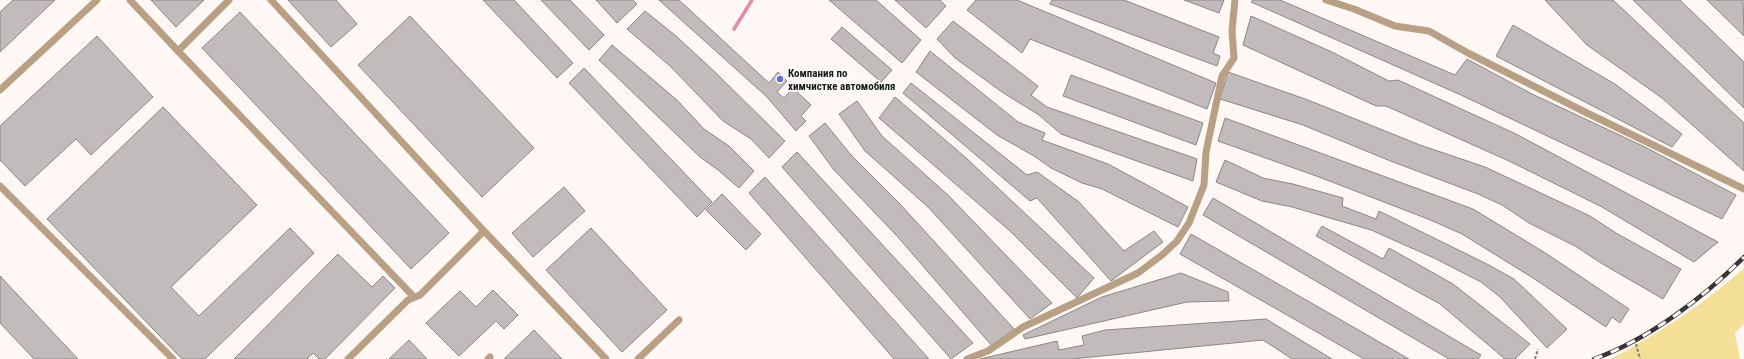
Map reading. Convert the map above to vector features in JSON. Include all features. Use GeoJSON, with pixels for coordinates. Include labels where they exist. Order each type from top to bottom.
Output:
{"type":"FeatureCollection","features":[{"type":"Feature","properties":{"kind":"lane"},"geometry":{"type":"LineString","coordinates":[[0,90],[97,0]]}},
{"type":"Feature","properties":{"kind":"lane"},"geometry":{"type":"LineString","coordinates":[[130,0],[414,297]]}},
{"type":"Feature","properties":{"kind":"lane"},"geometry":{"type":"LineString","coordinates":[[178,51],[229,0]]}},
{"type":"Feature","properties":{"kind":"lane"},"geometry":{"type":"LineString","coordinates":[[271,0],[484,231],[606,359]]}},
{"type":"Feature","properties":{"kind":"lane"},"geometry":{"type":"LineString","coordinates":[[967,359],[988,351],[1023,327],[1138,273],[1162,255],[1177,241],[1189,223],[1204,185],[1206,152],[1222,76],[1234,58],[1232,31],[1236,0]]}},
{"type":"Feature","properties":{"kind":"lane"},"geometry":{"type":"LineString","coordinates":[[1326,0],[1354,9],[1395,26],[1429,31],[1468,53],[1585,112],[1744,189]]}},
{"type":"Feature","properties":{"kind":"lane"},"geometry":{"type":"LineString","coordinates":[[0,186],[173,359]]}},
{"type":"Feature","properties":{"kind":"lane"},"geometry":{"type":"LineString","coordinates":[[348,359],[408,300],[420,295],[484,231]]}},
{"type":"Feature","properties":{"kind":"lane"},"geometry":{"type":"LineString","coordinates":[[638,359],[679,320]]}},
{"type":"Feature","properties":{"kind":"path"},"geometry":{"type":"LineString","coordinates":[[1636,344],[1640,359]]}},
{"type":"Feature","properties":{"kind":"path"},"geometry":{"type":"LineString","coordinates":[[1535,359],[1538,348]]}},
{"type":"Feature","properties":{"kind":"shaded area"},"geometry":{"type":"Polygon","coordinates":[[[1744,268],[1744,324],[1735,333],[1740,359],[1611,359],[1680,318],[1744,268]]]}},
{"type":"Feature","properties":{"kind":"building"},"geometry":{"type":"Polygon","coordinates":[[[13,0],[55,0],[0,52],[0,12],[13,0]]]}},
{"type":"Feature","properties":{"kind":"building"},"geometry":{"type":"Polygon","coordinates":[[[151,0],[204,0],[176,27],[151,0]]]}},
{"type":"Feature","properties":{"kind":"building"},"geometry":{"type":"Polygon","coordinates":[[[288,0],[336,0],[357,24],[331,47],[288,0]]]}},
{"type":"Feature","properties":{"kind":"building"},"geometry":{"type":"Polygon","coordinates":[[[483,0],[514,0],[573,63],[557,78],[483,0]]]}},
{"type":"Feature","properties":{"kind":"building"},"geometry":{"type":"Polygon","coordinates":[[[541,0],[570,0],[604,35],[589,50],[541,0]]]}},
{"type":"Feature","properties":{"kind":"building"},"geometry":{"type":"Polygon","coordinates":[[[596,0],[633,0],[637,4],[617,23],[596,0]]]}},
{"type":"Feature","properties":{"kind":"building"},"geometry":{"type":"Polygon","coordinates":[[[659,0],[679,0],[769,83],[778,72],[787,81],[777,92],[784,98],[793,88],[811,105],[801,116],[806,121],[796,131],[767,97],[659,0]]]}},
{"type":"Feature","properties":{"kind":"building"},"geometry":{"type":"Polygon","coordinates":[[[829,0],[876,0],[921,40],[902,63],[829,0]]]}},
{"type":"Feature","properties":{"kind":"building"},"geometry":{"type":"Polygon","coordinates":[[[895,0],[940,0],[946,6],[926,28],[895,0]]]}},
{"type":"Feature","properties":{"kind":"building"},"geometry":{"type":"Polygon","coordinates":[[[976,0],[1017,0],[1216,83],[1207,109],[1030,39],[1022,53],[967,10],[976,0]]]}},
{"type":"Feature","properties":{"kind":"building"},"geometry":{"type":"Polygon","coordinates":[[[1052,0],[1124,0],[1219,37],[1213,53],[1220,56],[1217,66],[1050,4],[1052,0]]]}},
{"type":"Feature","properties":{"kind":"building"},"geometry":{"type":"Polygon","coordinates":[[[1184,0],[1224,0],[1219,13],[1184,0]]]}},
{"type":"Feature","properties":{"kind":"building"},"geometry":{"type":"Polygon","coordinates":[[[1253,0],[1280,0],[1455,75],[1467,59],[1532,94],[1645,147],[1736,195],[1722,219],[1461,95],[1251,2],[1253,0]]]}},
{"type":"Feature","properties":{"kind":"building"},"geometry":{"type":"Polygon","coordinates":[[[1545,0],[1613,0],[1744,123],[1744,171],[1662,98],[1587,45],[1545,0]]]}},
{"type":"Feature","properties":{"kind":"building"},"geometry":{"type":"Polygon","coordinates":[[[1633,0],[1680,0],[1744,62],[1744,108],[1633,0]]]}},
{"type":"Feature","properties":{"kind":"building"},"geometry":{"type":"Polygon","coordinates":[[[1707,0],[1743,0],[1744,36],[1707,0]]]}},
{"type":"Feature","properties":{"kind":"building"},"geometry":{"type":"Polygon","coordinates":[[[645,11],[676,36],[716,73],[785,141],[769,158],[751,139],[723,121],[671,67],[627,29],[645,11]]]}},
{"type":"Feature","properties":{"kind":"building"},"geometry":{"type":"Polygon","coordinates":[[[240,12],[449,233],[411,269],[202,48],[240,12]]]}},
{"type":"Feature","properties":{"kind":"building"},"geometry":{"type":"Polygon","coordinates":[[[410,16],[534,148],[482,197],[358,65],[410,16]]]}},
{"type":"Feature","properties":{"kind":"building"},"geometry":{"type":"Polygon","coordinates":[[[1251,16],[1332,52],[1389,81],[1398,80],[1516,134],[1718,242],[1694,262],[1602,207],[1509,161],[1386,106],[1376,106],[1243,45],[1251,16]]]}},
{"type":"Feature","properties":{"kind":"building"},"geometry":{"type":"Polygon","coordinates":[[[953,21],[1038,86],[1031,95],[1047,107],[1197,159],[1193,181],[1061,134],[1039,115],[1002,92],[955,58],[937,39],[953,21]]]}},
{"type":"Feature","properties":{"kind":"building"},"geometry":{"type":"Polygon","coordinates":[[[1513,25],[1615,84],[1682,134],[1672,147],[1496,56],[1513,25]]]}},
{"type":"Feature","properties":{"kind":"building"},"geometry":{"type":"Polygon","coordinates":[[[842,27],[892,70],[881,82],[831,39],[842,27]]]}},
{"type":"Feature","properties":{"kind":"building"},"geometry":{"type":"Polygon","coordinates":[[[97,36],[153,97],[91,155],[76,139],[25,186],[0,160],[0,126],[97,36]]]}},
{"type":"Feature","properties":{"kind":"building"},"geometry":{"type":"Polygon","coordinates":[[[612,45],[677,100],[704,129],[729,146],[754,171],[739,188],[700,157],[599,60],[612,45]]]}},
{"type":"Feature","properties":{"kind":"building"},"geometry":{"type":"Polygon","coordinates":[[[930,51],[1018,122],[1045,133],[1042,140],[1108,164],[1188,207],[1178,227],[1102,189],[1082,183],[1051,168],[1034,156],[997,135],[916,72],[930,51]]]}},
{"type":"Feature","properties":{"kind":"building"},"geometry":{"type":"Polygon","coordinates":[[[584,68],[712,202],[697,217],[569,83],[584,68]]]}},
{"type":"Feature","properties":{"kind":"building"},"geometry":{"type":"Polygon","coordinates":[[[1228,72],[1308,100],[1420,145],[1485,167],[1590,216],[1616,233],[1681,269],[1663,299],[1575,246],[1529,223],[1502,205],[1478,194],[1388,160],[1303,125],[1220,99],[1228,72]]]}},
{"type":"Feature","properties":{"kind":"building"},"geometry":{"type":"Polygon","coordinates":[[[1071,75],[1203,123],[1196,145],[1063,96],[1071,75]]]}},
{"type":"Feature","properties":{"kind":"building"},"geometry":{"type":"Polygon","coordinates":[[[911,83],[1027,175],[1037,172],[1079,202],[1124,251],[1154,231],[1163,242],[1111,281],[1037,198],[1030,201],[903,93],[911,83]]]}},
{"type":"Feature","properties":{"kind":"building"},"geometry":{"type":"Polygon","coordinates":[[[895,97],[965,157],[1094,278],[1077,298],[1010,231],[879,118],[895,97]]]}},
{"type":"Feature","properties":{"kind":"building"},"geometry":{"type":"Polygon","coordinates":[[[857,101],[882,136],[948,195],[1052,303],[1030,319],[928,207],[865,151],[839,114],[857,101]]]}},
{"type":"Feature","properties":{"kind":"building"},"geometry":{"type":"Polygon","coordinates":[[[163,107],[257,205],[171,287],[199,316],[290,228],[314,253],[205,359],[182,359],[47,219],[163,107]]]}},
{"type":"Feature","properties":{"kind":"building"},"geometry":{"type":"Polygon","coordinates":[[[1225,118],[1473,209],[1547,254],[1629,309],[1620,323],[1612,317],[1606,327],[1533,278],[1462,234],[1428,219],[1319,177],[1218,141],[1225,118]]]}},
{"type":"Feature","properties":{"kind":"building"},"geometry":{"type":"Polygon","coordinates":[[[825,123],[851,155],[900,204],[1014,329],[992,346],[897,236],[834,170],[809,136],[825,123]]]}},
{"type":"Feature","properties":{"kind":"building"},"geometry":{"type":"Polygon","coordinates":[[[797,152],[973,343],[951,359],[782,167],[797,152]]]}},
{"type":"Feature","properties":{"kind":"building"},"geometry":{"type":"Polygon","coordinates":[[[1225,160],[1263,178],[1293,184],[1343,198],[1342,206],[1376,219],[1379,211],[1487,264],[1514,279],[1567,329],[1547,348],[1500,297],[1481,282],[1434,258],[1371,230],[1292,207],[1262,201],[1216,182],[1225,160]]]}},
{"type":"Feature","properties":{"kind":"building"},"geometry":{"type":"Polygon","coordinates":[[[765,177],[929,359],[894,359],[749,193],[765,177]]]}},
{"type":"Feature","properties":{"kind":"building"},"geometry":{"type":"Polygon","coordinates":[[[564,187],[585,211],[533,257],[512,233],[564,187]]]}},
{"type":"Feature","properties":{"kind":"building"},"geometry":{"type":"Polygon","coordinates":[[[722,194],[761,234],[746,250],[706,210],[722,194]]]}},
{"type":"Feature","properties":{"kind":"building"},"geometry":{"type":"Polygon","coordinates":[[[1213,198],[1481,355],[1478,359],[1449,359],[1203,215],[1213,198]]]}},
{"type":"Feature","properties":{"kind":"building"},"geometry":{"type":"Polygon","coordinates":[[[1322,226],[1383,259],[1389,248],[1453,284],[1530,344],[1515,359],[1505,359],[1440,304],[1316,236],[1322,226]]]}},
{"type":"Feature","properties":{"kind":"building"},"geometry":{"type":"Polygon","coordinates":[[[591,228],[667,310],[622,352],[546,270],[591,228]]]}},
{"type":"Feature","properties":{"kind":"building"},"geometry":{"type":"Polygon","coordinates":[[[1191,234],[1409,359],[1364,359],[1180,254],[1191,234]]]}},
{"type":"Feature","properties":{"kind":"building"},"geometry":{"type":"Polygon","coordinates":[[[338,254],[372,287],[383,276],[395,288],[325,359],[319,359],[313,353],[307,359],[234,359],[338,254]]]}},
{"type":"Feature","properties":{"kind":"building"},"geometry":{"type":"Polygon","coordinates":[[[1181,273],[1228,292],[1229,301],[1187,302],[1025,339],[1023,335],[1102,297],[1181,273]]]}},
{"type":"Feature","properties":{"kind":"building"},"geometry":{"type":"Polygon","coordinates":[[[0,276],[78,359],[34,359],[0,323],[0,276]]]}},
{"type":"Feature","properties":{"kind":"building"},"geometry":{"type":"Polygon","coordinates":[[[493,290],[518,315],[504,329],[496,321],[459,356],[426,323],[460,291],[476,307],[493,290]]]}},
{"type":"Feature","properties":{"kind":"building"},"geometry":{"type":"Polygon","coordinates":[[[1266,319],[1332,359],[1292,359],[1263,340],[1072,359],[980,359],[1057,341],[1059,350],[1084,345],[1082,336],[1105,330],[1266,319]]]}},
{"type":"Feature","properties":{"kind":"building"},"geometry":{"type":"Polygon","coordinates":[[[534,330],[562,359],[504,359],[534,330]]]}},
{"type":"Feature","properties":{"kind":"building"},"geometry":{"type":"Polygon","coordinates":[[[409,340],[427,359],[389,359],[409,340]]]}},
{"type":"Feature","properties":{"kind":"waterway"},"geometry":{"type":"LineString","coordinates":[[734,29],[752,0]]}},
{"type":"Feature","properties":{"kind":"railway"},"geometry":{"type":"LineString","coordinates":[[1594,359],[1635,341],[1655,329],[1693,302],[1744,257]]}},
{"type":"Feature","properties":{"kind":"place","name":"Компания по химчистке автомобиля"},"geometry":{"type":"Point","coordinates":[780,79]}}]}
